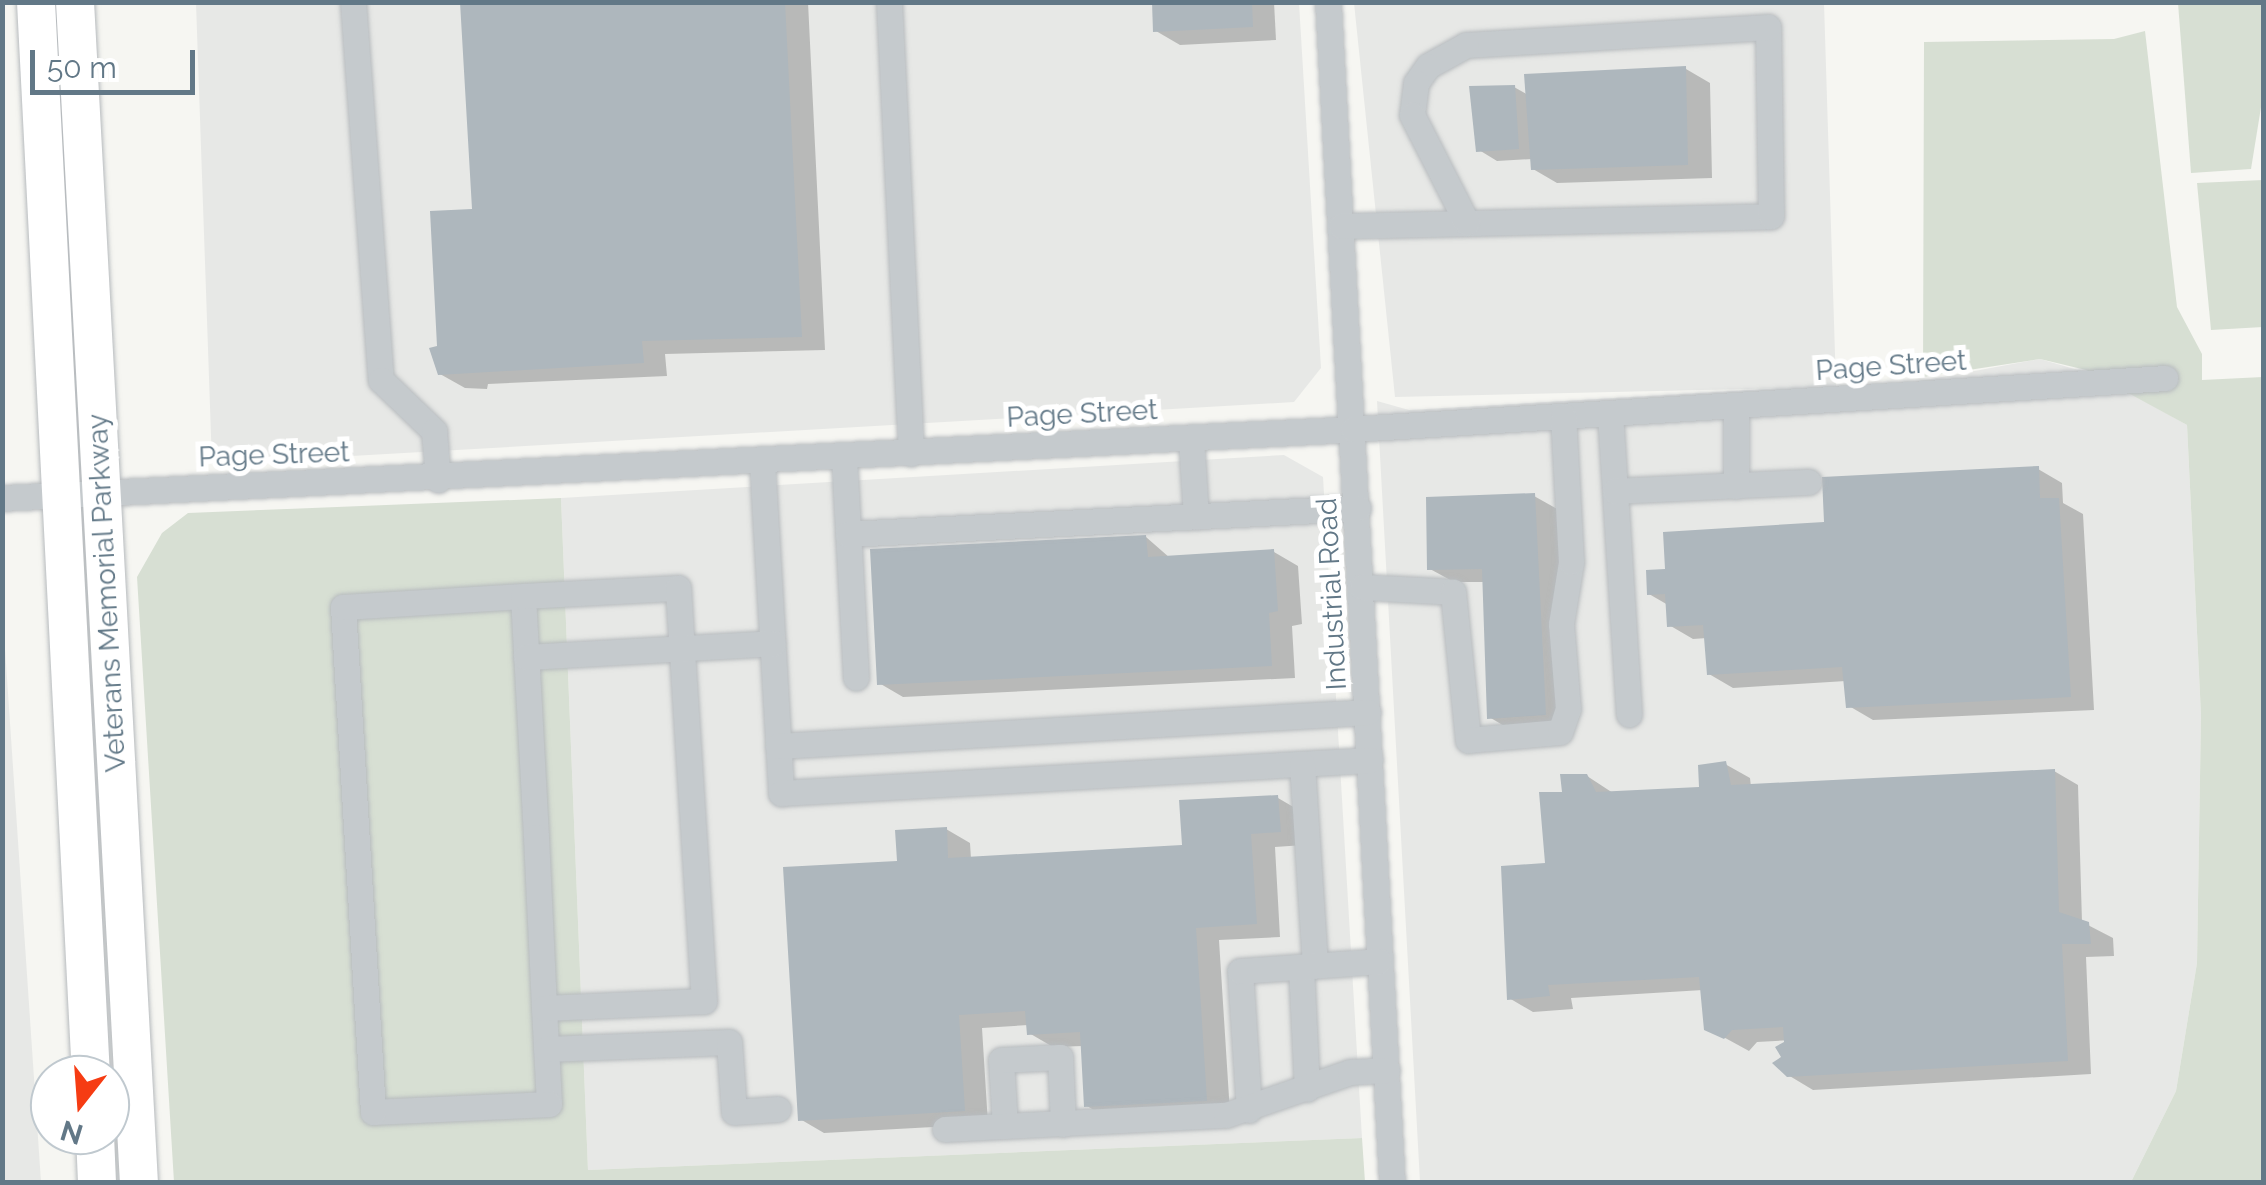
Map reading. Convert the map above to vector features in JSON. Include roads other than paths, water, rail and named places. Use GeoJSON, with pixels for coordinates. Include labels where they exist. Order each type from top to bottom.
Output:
{"type":"FeatureCollection","features":[{"type":"Feature","properties":{"kind":"highway","name":"Veterans Memorial Parkway"},"geometry":{"type":"LineString","coordinates":[[36,2],[90,1055]]}},
{"type":"Feature","properties":{"kind":"highway","name":"Veterans Memorial Parkway"},"geometry":{"type":"LineString","coordinates":[[75,2],[139,1182]]}},
{"type":"Feature","properties":{"kind":"highway"},"geometry":{"type":"LineString","coordinates":[[95,1155],[97,1182]]}},
{"type":"Feature","properties":{"kind":"street"},"geometry":{"type":"LineString","coordinates":[[354,2],[381,380],[434,430],[438,480]]}},
{"type":"Feature","properties":{"kind":"street"},"geometry":{"type":"LineString","coordinates":[[889,2],[911,453]]}},
{"type":"Feature","properties":{"kind":"street","name":"Industrial Road"},"geometry":{"type":"LineString","coordinates":[[1328,2],[1392,1182]]}},
{"type":"Feature","properties":{"kind":"street"},"geometry":{"type":"LineString","coordinates":[[1341,226],[1771,216],[1768,27],[1466,45],[1428,66],[1416,83],[1412,115],[1467,223]]}},
{"type":"Feature","properties":{"kind":"street","name":"Page Street"},"geometry":{"type":"LineString","coordinates":[[2,498],[438,480],[1354,429],[2165,378]]}},
{"type":"Feature","properties":{"kind":"street"},"geometry":{"type":"LineString","coordinates":[[1736,406],[1736,486]]}},
{"type":"Feature","properties":{"kind":"street"},"geometry":{"type":"LineString","coordinates":[[1610,413],[1630,714]]}},
{"type":"Feature","properties":{"kind":"street"},"geometry":{"type":"LineString","coordinates":[[1362,587],[1453,592],[1468,740],[1560,732],[1568,709],[1561,624],[1571,562],[1563,416]]}},
{"type":"Feature","properties":{"kind":"street"},"geometry":{"type":"LineString","coordinates":[[1191,438],[1196,517]]}},
{"type":"Feature","properties":{"kind":"street"},"geometry":{"type":"LineString","coordinates":[[844,456],[856,678]]}},
{"type":"Feature","properties":{"kind":"street"},"geometry":{"type":"LineString","coordinates":[[762,461],[781,793],[1370,760]]}},
{"type":"Feature","properties":{"kind":"street"},"geometry":{"type":"LineString","coordinates":[[1614,491],[1810,482]]}},
{"type":"Feature","properties":{"kind":"street"},"geometry":{"type":"LineString","coordinates":[[848,534],[1358,508]]}},
{"type":"Feature","properties":{"kind":"street"},"geometry":{"type":"LineString","coordinates":[[523,596],[546,1049],[549,1104],[373,1112],[344,607],[523,596],[678,588],[704,1001],[544,1008]]}},
{"type":"Feature","properties":{"kind":"street"},"geometry":{"type":"LineString","coordinates":[[526,656],[772,643]]}},
{"type":"Feature","properties":{"kind":"street"},"geometry":{"type":"LineString","coordinates":[[778,746],[1368,712]]}},
{"type":"Feature","properties":{"kind":"street"},"geometry":{"type":"LineString","coordinates":[[1302,764],[1307,1088]]}},
{"type":"Feature","properties":{"kind":"street"},"geometry":{"type":"LineString","coordinates":[[1248,1110],[1240,971],[1379,961]]}},
{"type":"Feature","properties":{"kind":"street"},"geometry":{"type":"LineString","coordinates":[[546,1049],[729,1042],[734,1112],[778,1109]]}},
{"type":"Feature","properties":{"kind":"street"},"geometry":{"type":"LineString","coordinates":[[1004,1126],[1001,1060],[1060,1057],[1063,1124]]}},
{"type":"Feature","properties":{"kind":"street"},"geometry":{"type":"LineString","coordinates":[[945,1130],[1248,1110],[1350,1072],[1387,1070]]}}]}
